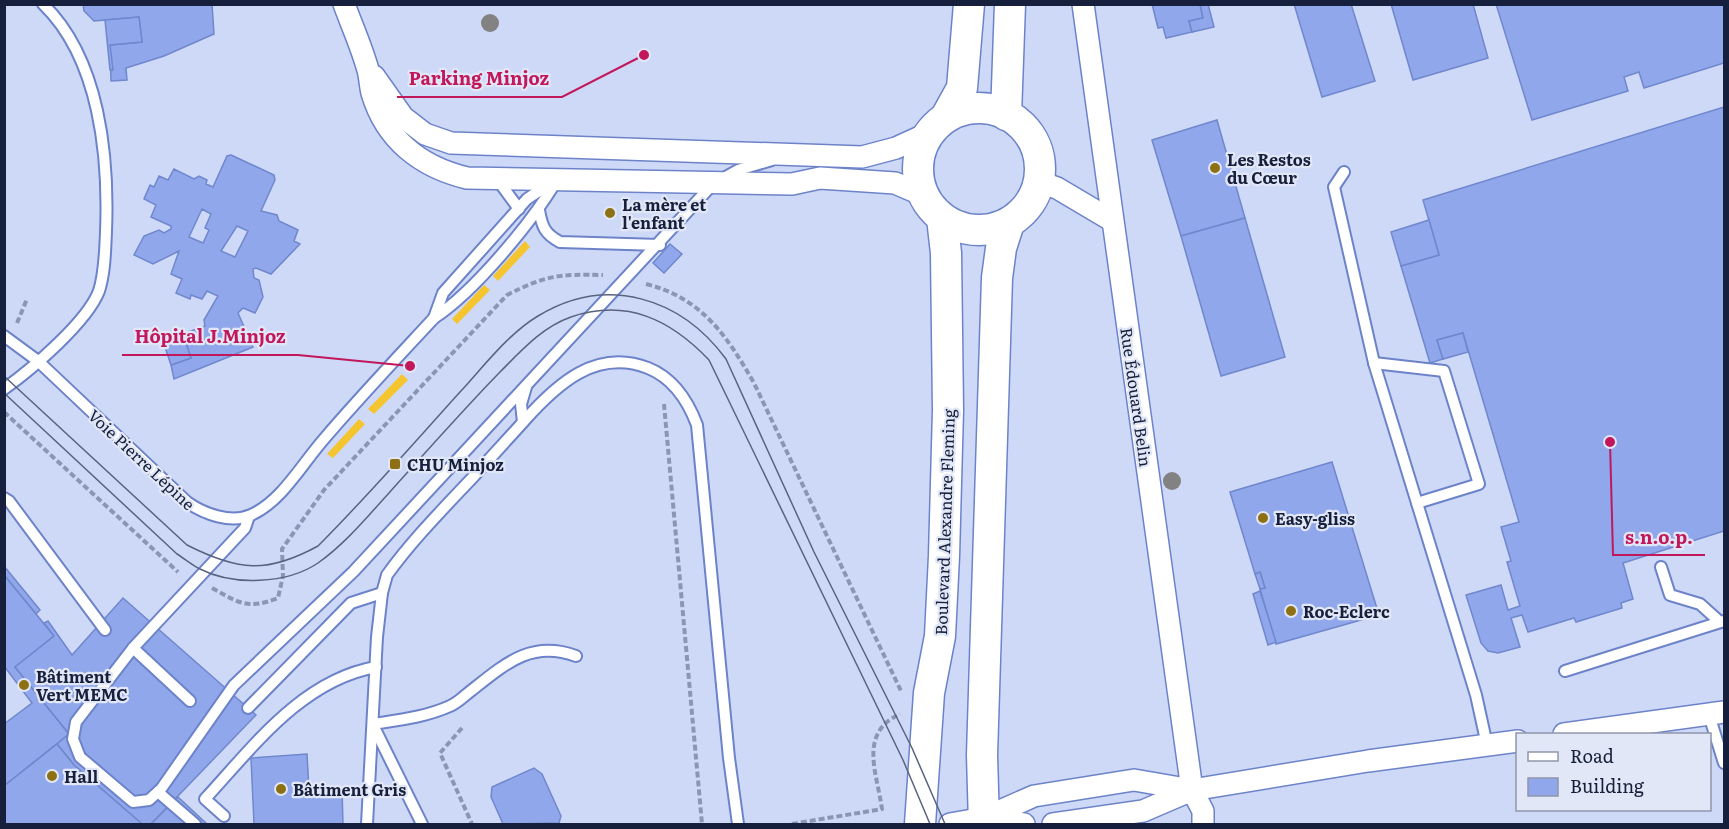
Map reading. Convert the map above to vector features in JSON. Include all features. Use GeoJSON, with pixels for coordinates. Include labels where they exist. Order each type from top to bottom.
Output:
{"type":"FeatureCollection","features":[{"type":"Feature","properties":{"kind":"street"},"geometry":{"type":"LineString","coordinates":[[344,4],[368,69],[372,93],[384,119],[402,144],[419,160],[451,174],[467,178],[713,184],[792,184],[820,178],[895,183],[923,195]]}},
{"type":"Feature","properties":{"kind":"street"},"geometry":{"type":"LineString","coordinates":[[368,69],[382,84],[403,117],[425,134],[451,143],[862,157],[896,148],[938,124],[966,109],[986,108],[1006,115],[1023,126],[1034,143],[1040,162],[1039,182],[1033,198],[1023,212],[1009,223],[992,229],[975,230],[958,227],[942,218],[923,195],[918,179],[918,162],[922,146],[938,124],[962,88],[969,4]]}},
{"type":"Feature","properties":{"kind":"street"},"geometry":{"type":"LineString","coordinates":[[1006,115],[1010,4]]}},
{"type":"Feature","properties":{"kind":"street","name":"Rue Édouard Belin"},"geometry":{"type":"LineString","coordinates":[[1083,4],[1111,220],[1192,790],[1203,811],[1203,825]]}},
{"type":"Feature","properties":{"kind":"street"},"geometry":{"type":"LineString","coordinates":[[556,180],[587,148]]}},
{"type":"Feature","properties":{"kind":"street"},"geometry":{"type":"LineString","coordinates":[[1039,182],[1057,188],[1111,220]]}},
{"type":"Feature","properties":{"kind":"street","name":"Boulevard Alexandre Fleming"},"geometry":{"type":"LineString","coordinates":[[920,825],[929,693],[940,636],[944,545],[948,410],[946,253],[942,218]]}},
{"type":"Feature","properties":{"kind":"street"},"geometry":{"type":"LineString","coordinates":[[984,822],[982,755],[997,278],[1001,248],[1009,223]]}},
{"type":"Feature","properties":{"kind":"street"},"geometry":{"type":"LineString","coordinates":[[1578,733],[1717,713]]}},
{"type":"Feature","properties":{"kind":"street"},"geometry":{"type":"LineString","coordinates":[[984,822],[1034,796],[1134,780],[1192,790],[1368,761],[1516,741]]}},
{"type":"Feature","properties":{"kind":"street"},"geometry":{"type":"LineString","coordinates":[[1053,825],[1146,818],[1192,790]]}},
{"type":"Feature","properties":{"kind":"street"},"geometry":{"type":"LineString","coordinates":[[950,825],[984,822],[1024,825]]}},
{"type":"Feature","properties":{"kind":"lane"},"geometry":{"type":"LineString","coordinates":[[4,389],[38,362],[77,322],[98,292],[104,264],[107,191],[105,151],[78,51],[55,16],[43,4]]}},
{"type":"Feature","properties":{"kind":"lane"},"geometry":{"type":"LineString","coordinates":[[556,180],[539,210],[454,305],[434,318],[284,488],[264,507],[249,516],[245,528],[219,559],[133,648],[76,722],[73,739],[80,757],[133,802],[149,800],[158,792],[234,685],[354,571],[660,244],[713,184],[738,170],[790,156]]}},
{"type":"Feature","properties":{"kind":"lane"},"geometry":{"type":"LineString","coordinates":[[1344,172],[1334,187],[1374,363],[1476,695],[1487,745]]}},
{"type":"Feature","properties":{"kind":"lane"},"geometry":{"type":"LineString","coordinates":[[496,179],[519,209]]}},
{"type":"Feature","properties":{"kind":"lane"},"geometry":{"type":"LineString","coordinates":[[434,318],[443,293],[527,199],[556,180]]}},
{"type":"Feature","properties":{"kind":"lane"},"geometry":{"type":"LineString","coordinates":[[539,210],[542,226],[549,237],[560,242],[660,244]]}},
{"type":"Feature","properties":{"kind":"lane","name":"Voie Pierre Lépine"},"geometry":{"type":"LineString","coordinates":[[4,336],[38,362],[187,502],[202,513],[235,518],[249,516]]}},
{"type":"Feature","properties":{"kind":"lane"},"geometry":{"type":"LineString","coordinates":[[367,825],[376,667],[382,593],[387,574],[548,393],[584,369],[616,361],[636,364],[661,376],[678,390],[690,405],[697,425],[729,758],[738,825]]}},
{"type":"Feature","properties":{"kind":"lane"},"geometry":{"type":"LineString","coordinates":[[1374,363],[1444,371],[1479,484],[1417,503]]}},
{"type":"Feature","properties":{"kind":"lane"},"geometry":{"type":"LineString","coordinates":[[523,422],[521,404],[527,384]]}},
{"type":"Feature","properties":{"kind":"lane"},"geometry":{"type":"LineString","coordinates":[[4,498],[105,630]]}},
{"type":"Feature","properties":{"kind":"lane"},"geometry":{"type":"LineString","coordinates":[[1661,567],[1670,595],[1700,604],[1722,621]]}},
{"type":"Feature","properties":{"kind":"lane"},"geometry":{"type":"LineString","coordinates":[[248,708],[351,603],[382,593]]}},
{"type":"Feature","properties":{"kind":"lane"},"geometry":{"type":"LineString","coordinates":[[1565,671],[1722,621]]}},
{"type":"Feature","properties":{"kind":"lane"},"geometry":{"type":"LineString","coordinates":[[133,648],[190,701]]}},
{"type":"Feature","properties":{"kind":"lane"},"geometry":{"type":"LineString","coordinates":[[373,724],[423,716],[452,706],[509,661],[521,656],[558,650],[576,656]]}},
{"type":"Feature","properties":{"kind":"lane"},"geometry":{"type":"LineString","coordinates":[[224,816],[205,799],[279,719],[314,692],[358,670],[376,667]]}},
{"type":"Feature","properties":{"kind":"lane"},"geometry":{"type":"LineString","coordinates":[[1717,713],[1725,763]]}},
{"type":"Feature","properties":{"kind":"lane"},"geometry":{"type":"LineString","coordinates":[[373,724],[422,825]]}},
{"type":"Feature","properties":{"kind":"lane"},"geometry":{"type":"LineString","coordinates":[[158,792],[190,822]]}},
{"type":"Feature","properties":{"kind":"path"},"geometry":{"type":"LineString","coordinates":[[206,585],[244,606],[266,603],[278,598],[283,576],[282,549],[324,490],[507,295],[539,279],[562,274],[604,275],[671,292],[696,306],[718,326],[732,344],[754,383],[905,699]]}},
{"type":"Feature","properties":{"kind":"path"},"geometry":{"type":"LineString","coordinates":[[661,376],[702,825]]}},
{"type":"Feature","properties":{"kind":"path"},"geometry":{"type":"LineString","coordinates":[[4,412],[121,522],[183,575]]}},
{"type":"Feature","properties":{"kind":"path"},"geometry":{"type":"LineString","coordinates":[[792,825],[882,809],[872,742],[881,725],[903,713]]}},
{"type":"Feature","properties":{"kind":"path"},"geometry":{"type":"LineString","coordinates":[[462,728],[440,753],[472,825]]}},
{"type":"Feature","properties":{"kind":"shaded area"},"geometry":{"type":"Polygon","coordinates":[[[525,241],[530,247],[498,281],[493,276],[525,241]]]}},
{"type":"Feature","properties":{"kind":"shaded area"},"geometry":{"type":"Polygon","coordinates":[[[484,285],[490,290],[457,324],[452,319],[484,285]]]}},
{"type":"Feature","properties":{"kind":"shaded area"},"geometry":{"type":"Polygon","coordinates":[[[402,374],[408,380],[374,414],[368,409],[402,374]]]}},
{"type":"Feature","properties":{"kind":"shaded area"},"geometry":{"type":"Polygon","coordinates":[[[359,419],[365,424],[333,458],[327,454],[359,419]]]}},
{"type":"Feature","properties":{"kind":"building"},"geometry":{"type":"Polygon","coordinates":[[[83,4],[212,4],[214,34],[164,56],[126,68],[127,80],[111,81],[110,45],[142,42],[139,17],[94,21],[84,11],[83,4]]]}},
{"type":"Feature","properties":{"kind":"building"},"geometry":{"type":"Polygon","coordinates":[[[1152,4],[1200,4],[1203,18],[1189,21],[1192,32],[1166,38],[1163,27],[1158,28],[1152,4]]]}},
{"type":"Feature","properties":{"kind":"building"},"geometry":{"type":"Polygon","coordinates":[[[1200,4],[1208,4],[1214,27],[1192,32],[1189,21],[1203,18],[1200,4]]]}},
{"type":"Feature","properties":{"kind":"building"},"geometry":{"type":"Polygon","coordinates":[[[1294,4],[1351,4],[1375,81],[1322,97],[1294,4]]]}},
{"type":"Feature","properties":{"kind":"building"},"geometry":{"type":"Polygon","coordinates":[[[1391,4],[1473,4],[1488,58],[1413,80],[1391,4]]]}},
{"type":"Feature","properties":{"kind":"building"},"geometry":{"type":"Polygon","coordinates":[[[1496,4],[1724,4],[1724,63],[1644,88],[1639,72],[1624,77],[1628,91],[1532,120],[1496,4]]]}},
{"type":"Feature","properties":{"kind":"building"},"geometry":{"type":"Polygon","coordinates":[[[139,17],[142,42],[110,45],[113,70],[110,70],[105,20],[139,17]]]}},
{"type":"Feature","properties":{"kind":"building"},"geometry":{"type":"Polygon","coordinates":[[[1724,107],[1724,531],[1623,563],[1633,599],[1621,603],[1622,608],[1576,622],[1574,618],[1528,632],[1522,615],[1511,618],[1520,647],[1498,653],[1488,651],[1481,643],[1466,595],[1501,585],[1508,610],[1520,606],[1507,562],[1511,561],[1501,527],[1519,522],[1463,333],[1437,340],[1443,359],[1430,363],[1401,266],[1439,255],[1423,200],[1724,107]]]}},
{"type":"Feature","properties":{"kind":"building"},"geometry":{"type":"Polygon","coordinates":[[[1217,120],[1245,218],[1181,236],[1152,140],[1217,120]]]}},
{"type":"Feature","properties":{"kind":"building"},"geometry":{"type":"Polygon","coordinates":[[[231,155],[274,175],[275,180],[261,211],[277,215],[279,221],[298,230],[294,241],[300,244],[271,274],[253,269],[254,278],[259,280],[263,297],[255,313],[243,308],[238,313],[253,347],[174,379],[171,365],[191,358],[183,334],[205,326],[204,320],[218,296],[207,291],[202,299],[191,295],[190,299],[176,293],[182,279],[171,274],[179,251],[153,264],[134,255],[144,236],[159,230],[164,233],[171,229],[171,226],[151,217],[156,205],[144,199],[150,185],[154,187],[159,176],[168,180],[174,169],[194,179],[199,176],[207,180],[206,184],[213,187],[227,156],[231,155]],[[202,209],[189,237],[203,243],[209,230],[205,228],[211,214],[202,209]],[[237,226],[221,251],[235,257],[248,231],[237,226]]]}},
{"type":"Feature","properties":{"kind":"building"},"geometry":{"type":"Polygon","coordinates":[[[1245,218],[1285,357],[1221,376],[1181,236],[1245,218]]]}},
{"type":"Feature","properties":{"kind":"building"},"geometry":{"type":"Polygon","coordinates":[[[1429,220],[1439,255],[1401,266],[1391,232],[1429,220]]]}},
{"type":"Feature","properties":{"kind":"building"},"geometry":{"type":"Polygon","coordinates":[[[670,244],[682,254],[664,273],[653,263],[670,244]]]}},
{"type":"Feature","properties":{"kind":"building"},"geometry":{"type":"Polygon","coordinates":[[[1463,333],[1468,352],[1443,359],[1437,340],[1463,333]]]}},
{"type":"Feature","properties":{"kind":"building"},"geometry":{"type":"Polygon","coordinates":[[[183,334],[191,358],[171,365],[163,341],[183,334]]]}},
{"type":"Feature","properties":{"kind":"building"},"geometry":{"type":"Polygon","coordinates":[[[1332,462],[1379,615],[1276,644],[1260,589],[1265,588],[1260,572],[1255,574],[1230,492],[1332,462]]]}},
{"type":"Feature","properties":{"kind":"building"},"geometry":{"type":"Polygon","coordinates":[[[4,566],[40,610],[36,614],[4,575],[4,566]]]}},
{"type":"Feature","properties":{"kind":"building"},"geometry":{"type":"Polygon","coordinates":[[[1260,572],[1265,588],[1260,589],[1255,574],[1260,572]]]}},
{"type":"Feature","properties":{"kind":"building","name":"Bâtiment Vert MEMC"},"geometry":{"type":"Polygon","coordinates":[[[4,575],[54,636],[15,667],[69,734],[4,786],[4,724],[32,703],[4,666],[4,575]]]}},
{"type":"Feature","properties":{"kind":"building"},"geometry":{"type":"Polygon","coordinates":[[[1260,591],[1276,642],[1268,645],[1253,594],[1260,591]]]}},
{"type":"Feature","properties":{"kind":"building"},"geometry":{"type":"Polygon","coordinates":[[[123,598],[256,715],[151,824],[142,824],[74,765],[57,744],[69,734],[15,667],[54,636],[44,623],[48,621],[72,655],[123,598]]]}},
{"type":"Feature","properties":{"kind":"building","name":"Hall"},"geometry":{"type":"Polygon","coordinates":[[[57,744],[74,765],[142,824],[4,824],[4,786],[57,744]]]}},
{"type":"Feature","properties":{"kind":"building","name":"Bâtiment Gris"},"geometry":{"type":"Polygon","coordinates":[[[307,754],[309,790],[342,789],[343,824],[254,824],[251,758],[307,754]]]}},
{"type":"Feature","properties":{"kind":"building"},"geometry":{"type":"Polygon","coordinates":[[[534,768],[542,774],[561,816],[559,823],[503,824],[491,797],[492,787],[534,768]]]}},
{"type":"Feature","properties":{"kind":"building"},"geometry":{"type":"Polygon","coordinates":[[[178,797],[207,824],[151,824],[178,797]]]}},
{"type":"Feature","properties":{"kind":"tram line"},"geometry":{"type":"LineString","coordinates":[[4,376],[187,545],[205,554],[237,564],[268,565],[300,555],[318,546],[497,351],[527,323],[564,303],[590,296],[616,295],[641,299],[665,308],[687,321],[708,338],[726,359],[814,552],[912,748],[945,824]]}},
{"type":"Feature","properties":{"kind":"tram line"},"geometry":{"type":"LineString","coordinates":[[4,393],[177,554],[191,564],[228,578],[276,579],[305,570],[318,563],[337,547],[364,521],[458,417],[532,340],[560,321],[591,312],[611,310],[647,316],[679,334],[709,360],[903,760],[930,824]]}},
{"type":"Feature","properties":{"kind":"place","name":"Parking Minjoz"},"geometry":{"type":"Point","coordinates":[644,55]}},
{"type":"Feature","properties":{"kind":"place","name":"Les Restos du Cœur"},"geometry":{"type":"Point","coordinates":[1215,168]}},
{"type":"Feature","properties":{"kind":"place","name":"La mère et l'enfant"},"geometry":{"type":"Point","coordinates":[610,213]}},
{"type":"Feature","properties":{"kind":"place","name":"Hôpital J.Minjoz"},"geometry":{"type":"Point","coordinates":[410,366]}},
{"type":"Feature","properties":{"kind":"place","name":"s.n.o.p."},"geometry":{"type":"Point","coordinates":[1610,442]}},
{"type":"Feature","properties":{"kind":"place","name":"CHU Minjoz"},"geometry":{"type":"Point","coordinates":[395,464]}},
{"type":"Feature","properties":{"kind":"place","name":"Easy-gliss"},"geometry":{"type":"Point","coordinates":[1263,518]}},
{"type":"Feature","properties":{"kind":"place","name":"Roc-Eclerc"},"geometry":{"type":"Point","coordinates":[1291,611]}},
{"type":"Feature","properties":{"kind":"place","name":"Bâtiment Vert MEMC"},"geometry":{"type":"Point","coordinates":[24,685]}},
{"type":"Feature","properties":{"kind":"place","name":"Hall"},"geometry":{"type":"Point","coordinates":[52,776]}},
{"type":"Feature","properties":{"kind":"place","name":"Bâtiment Gris"},"geometry":{"type":"Point","coordinates":[281,789]}}]}
